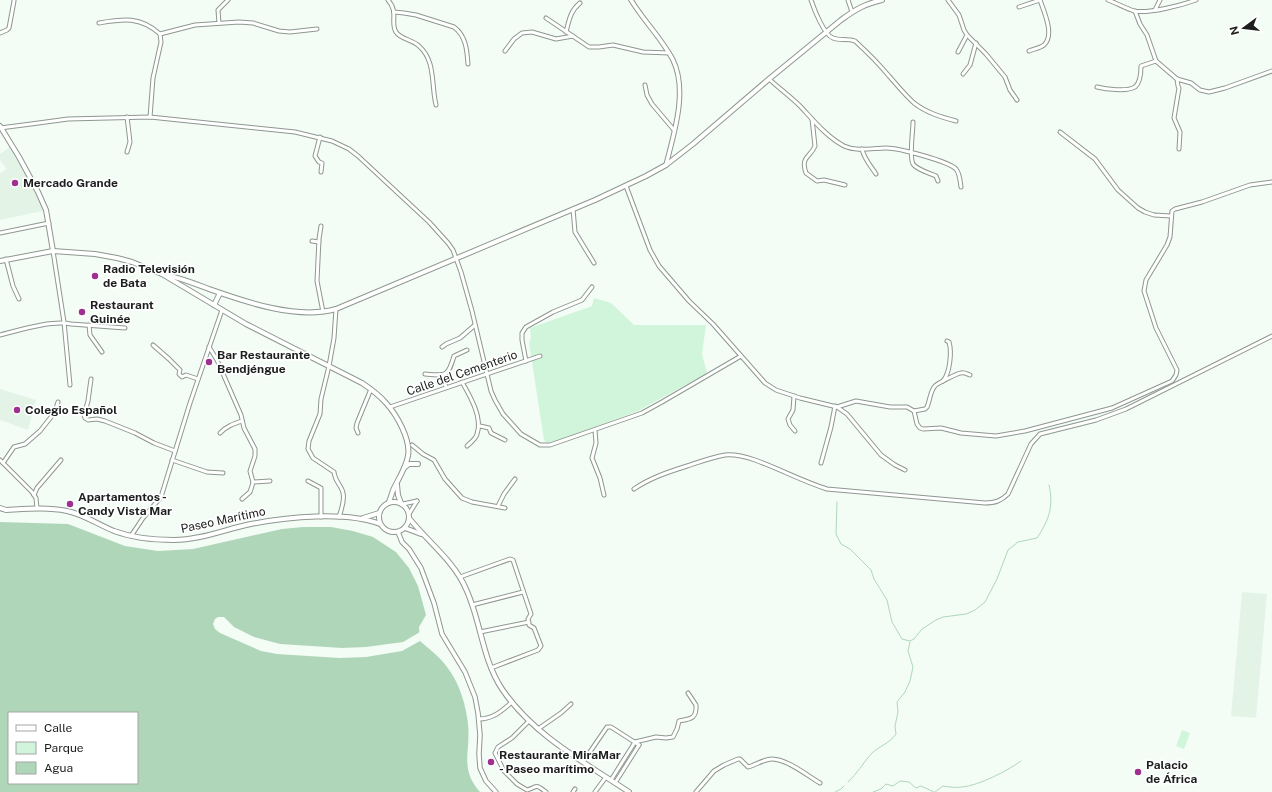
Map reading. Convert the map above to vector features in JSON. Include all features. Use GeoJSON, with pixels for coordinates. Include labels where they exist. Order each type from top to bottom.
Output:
{"type":"FeatureCollection","features":[{"type":"Feature","properties":{"kind":"main road"},"geometry":{"type":"LineString","coordinates":[[162,274],[174,276],[220,293],[262,306],[299,311],[323,312],[336,309],[626,186],[666,165],[852,12],[867,4],[881,0]]}},
{"type":"Feature","properties":{"kind":"main road"},"geometry":{"type":"LineString","coordinates":[[0,127],[38,192],[46,210],[54,252]]}},
{"type":"Feature","properties":{"kind":"main road"},"geometry":{"type":"LineString","coordinates":[[0,261],[54,252],[95,254],[132,262],[162,274],[246,324],[356,379],[371,389],[390,407],[405,433],[408,456],[389,502]]}},
{"type":"Feature","properties":{"kind":"main road"},"geometry":{"type":"LineString","coordinates":[[214,305],[220,293]]}},
{"type":"Feature","properties":{"kind":"main road"},"geometry":{"type":"LineString","coordinates":[[404,468],[409,464],[418,464]]}},
{"type":"Feature","properties":{"kind":"main road"},"geometry":{"type":"LineString","coordinates":[[397,482],[397,492],[409,516],[452,566],[466,588],[491,668],[497,680],[512,702],[538,729],[583,762],[629,792]]}},
{"type":"Feature","properties":{"kind":"main road"},"geometry":{"type":"LineString","coordinates":[[402,504],[389,502],[383,506],[379,513],[380,524],[391,532],[398,532],[405,528],[409,516]]}},
{"type":"Feature","properties":{"kind":"main road","name":"Paseo Marítimo"},"geometry":{"type":"LineString","coordinates":[[0,508],[6,510],[37,508],[67,511],[115,531],[132,536],[156,540],[176,540],[199,537],[251,524],[292,517],[321,516],[359,518],[372,520],[380,524]]}},
{"type":"Feature","properties":{"kind":"main road","name":"Paseo Marítimo"},"geometry":{"type":"LineString","coordinates":[[359,518],[379,513]]}},
{"type":"Feature","properties":{"kind":"main road"},"geometry":{"type":"LineString","coordinates":[[405,528],[425,536]]}},
{"type":"Feature","properties":{"kind":"street"},"geometry":{"type":"LineString","coordinates":[[219,23],[218,10],[228,0]]}},
{"type":"Feature","properties":{"kind":"street"},"geometry":{"type":"LineString","coordinates":[[388,0],[394,12],[395,31],[398,35],[414,42],[426,53],[432,70],[436,104]]}},
{"type":"Feature","properties":{"kind":"street"},"geometry":{"type":"LineString","coordinates":[[631,0],[669,54],[676,68],[680,96],[666,165]]}},
{"type":"Feature","properties":{"kind":"street"},"geometry":{"type":"LineString","coordinates":[[811,0],[826,32],[830,37],[834,39],[854,41],[885,71],[906,96],[915,104],[940,117],[956,121]]}},
{"type":"Feature","properties":{"kind":"street"},"geometry":{"type":"LineString","coordinates":[[848,0],[852,12]]}},
{"type":"Feature","properties":{"kind":"street"},"geometry":{"type":"LineString","coordinates":[[948,0],[959,15],[967,35],[986,54],[1005,77],[1010,90],[1017,100]]}},
{"type":"Feature","properties":{"kind":"street"},"geometry":{"type":"LineString","coordinates":[[1019,7],[1040,0],[1047,21],[1048,38],[1045,45],[1029,51]]}},
{"type":"Feature","properties":{"kind":"street"},"geometry":{"type":"LineString","coordinates":[[1108,0],[1135,11],[1173,7],[1196,0]]}},
{"type":"Feature","properties":{"kind":"street"},"geometry":{"type":"LineString","coordinates":[[1155,10],[1160,0]]}},
{"type":"Feature","properties":{"kind":"street"},"geometry":{"type":"LineString","coordinates":[[0,33],[9,28],[14,1]]}},
{"type":"Feature","properties":{"kind":"street"},"geometry":{"type":"LineString","coordinates":[[566,32],[570,14],[580,3]]}},
{"type":"Feature","properties":{"kind":"street"},"geometry":{"type":"LineString","coordinates":[[1135,11],[1140,24],[1147,35],[1156,61],[1177,79],[1191,84],[1200,90],[1209,92],[1244,82],[1272,71]]}},
{"type":"Feature","properties":{"kind":"street"},"geometry":{"type":"LineString","coordinates":[[394,12],[416,15],[454,27],[459,31],[464,40],[467,48],[468,64]]}},
{"type":"Feature","properties":{"kind":"street"},"geometry":{"type":"LineString","coordinates":[[546,18],[589,47],[594,48],[613,45],[643,52],[669,54]]}},
{"type":"Feature","properties":{"kind":"street"},"geometry":{"type":"LineString","coordinates":[[99,23],[126,19],[132,20],[147,25],[160,34],[161,42],[153,78],[150,117]]}},
{"type":"Feature","properties":{"kind":"street"},"geometry":{"type":"LineString","coordinates":[[160,34],[195,25],[239,22],[253,23],[279,31],[290,32],[317,29]]}},
{"type":"Feature","properties":{"kind":"street"},"geometry":{"type":"LineString","coordinates":[[505,50],[514,39],[522,33],[532,32],[556,39],[573,36]]}},
{"type":"Feature","properties":{"kind":"street"},"geometry":{"type":"LineString","coordinates":[[958,52],[967,35]]}},
{"type":"Feature","properties":{"kind":"street"},"geometry":{"type":"LineString","coordinates":[[963,74],[970,65],[976,44]]}},
{"type":"Feature","properties":{"kind":"street"},"geometry":{"type":"LineString","coordinates":[[1097,87],[1114,89],[1133,87],[1137,85],[1141,73],[1141,66],[1156,61]]}},
{"type":"Feature","properties":{"kind":"street"},"geometry":{"type":"LineString","coordinates":[[1177,79],[1179,88],[1174,118],[1180,132],[1179,149]]}},
{"type":"Feature","properties":{"kind":"street"},"geometry":{"type":"LineString","coordinates":[[769,80],[800,106],[829,136],[843,145],[849,148],[862,149],[889,148],[928,157],[950,165],[956,169],[959,174],[961,186]]}},
{"type":"Feature","properties":{"kind":"street"},"geometry":{"type":"LineString","coordinates":[[645,85],[647,95],[652,104],[674,130]]}},
{"type":"Feature","properties":{"kind":"street"},"geometry":{"type":"LineString","coordinates":[[127,117],[130,136],[127,152]]}},
{"type":"Feature","properties":{"kind":"street"},"geometry":{"type":"LineString","coordinates":[[0,127],[68,119],[150,117],[295,132],[320,138],[349,149],[438,232],[453,250],[457,258],[491,391],[503,414],[521,434],[536,443],[545,446],[642,413],[741,356]]}},
{"type":"Feature","properties":{"kind":"street"},"geometry":{"type":"LineString","coordinates":[[812,119],[815,146],[806,158],[806,173],[817,181],[824,180],[845,185]]}},
{"type":"Feature","properties":{"kind":"street"},"geometry":{"type":"LineString","coordinates":[[913,122],[912,153],[914,165],[936,176],[938,181]]}},
{"type":"Feature","properties":{"kind":"street"},"geometry":{"type":"LineString","coordinates":[[1060,132],[1095,159],[1118,190],[1128,200],[1145,212],[1154,215],[1171,216]]}},
{"type":"Feature","properties":{"kind":"street"},"geometry":{"type":"LineString","coordinates":[[320,138],[314,156],[319,162],[322,163],[321,172]]}},
{"type":"Feature","properties":{"kind":"street"},"geometry":{"type":"LineString","coordinates":[[862,149],[863,156],[876,174]]}},
{"type":"Feature","properties":{"kind":"street"},"geometry":{"type":"LineString","coordinates":[[914,411],[917,424],[923,429],[941,428],[961,433],[996,436],[1025,431],[1112,408],[1172,381],[1177,370],[1156,328],[1144,291],[1146,280],[1167,245],[1170,237],[1172,211],[1250,185],[1272,182]]}},
{"type":"Feature","properties":{"kind":"street"},"geometry":{"type":"LineString","coordinates":[[626,186],[650,250],[659,266],[765,383],[771,388],[794,396],[836,406],[847,414],[880,455],[895,466],[905,470]]}},
{"type":"Feature","properties":{"kind":"street"},"geometry":{"type":"LineString","coordinates":[[573,209],[575,232],[594,263]]}},
{"type":"Feature","properties":{"kind":"street"},"geometry":{"type":"LineString","coordinates":[[0,233],[49,223]]}},
{"type":"Feature","properties":{"kind":"street"},"geometry":{"type":"LineString","coordinates":[[321,226],[318,242],[317,281],[323,312]]}},
{"type":"Feature","properties":{"kind":"street"},"geometry":{"type":"LineString","coordinates":[[312,241],[318,242]]}},
{"type":"Feature","properties":{"kind":"street"},"geometry":{"type":"LineString","coordinates":[[54,252],[64,322],[70,385]]}},
{"type":"Feature","properties":{"kind":"street"},"geometry":{"type":"LineString","coordinates":[[6,259],[13,286],[19,299]]}},
{"type":"Feature","properties":{"kind":"street"},"geometry":{"type":"LineString","coordinates":[[526,361],[522,340],[522,333],[526,327],[553,312],[582,300],[592,288]]}},
{"type":"Feature","properties":{"kind":"street"},"geometry":{"type":"LineString","coordinates":[[336,309],[334,338],[321,399],[319,419],[309,441],[308,449],[313,458],[334,472],[343,494],[343,502],[339,517]]}},
{"type":"Feature","properties":{"kind":"street"},"geometry":{"type":"LineString","coordinates":[[132,536],[143,518],[161,497],[198,379],[222,310]]}},
{"type":"Feature","properties":{"kind":"street"},"geometry":{"type":"LineString","coordinates":[[0,335],[64,322],[71,324],[125,328]]}},
{"type":"Feature","properties":{"kind":"street"},"geometry":{"type":"LineString","coordinates":[[89,325],[90,335],[102,352]]}},
{"type":"Feature","properties":{"kind":"street"},"geometry":{"type":"LineString","coordinates":[[442,347],[460,338],[475,325]]}},
{"type":"Feature","properties":{"kind":"street"},"geometry":{"type":"LineString","coordinates":[[634,489],[651,478],[718,457],[733,455],[774,466],[812,484],[827,489],[985,503],[999,501],[1008,494],[1031,444],[1040,434],[1096,420],[1126,409],[1272,336]]}},
{"type":"Feature","properties":{"kind":"street"},"geometry":{"type":"LineString","coordinates":[[941,382],[947,373],[951,348],[947,340]]}},
{"type":"Feature","properties":{"kind":"street"},"geometry":{"type":"LineString","coordinates":[[153,345],[170,359],[180,370],[179,374],[198,379]]}},
{"type":"Feature","properties":{"kind":"street"},"geometry":{"type":"LineString","coordinates":[[209,348],[218,360],[233,395],[247,435],[255,449],[255,456],[250,471],[253,482],[250,492],[242,499]]}},
{"type":"Feature","properties":{"kind":"street"},"geometry":{"type":"LineString","coordinates":[[425,374],[446,374],[450,368],[454,356],[467,350]]}},
{"type":"Feature","properties":{"kind":"street","name":"Calle del Cementerio"},"geometry":{"type":"LineString","coordinates":[[390,407],[540,356]]}},
{"type":"Feature","properties":{"kind":"street"},"geometry":{"type":"LineString","coordinates":[[836,406],[856,401],[907,407],[914,411],[926,409],[934,387],[956,374],[962,372],[970,375]]}},
{"type":"Feature","properties":{"kind":"street"},"geometry":{"type":"LineString","coordinates":[[442,375],[446,387]]}},
{"type":"Feature","properties":{"kind":"street"},"geometry":{"type":"LineString","coordinates":[[91,380],[88,401],[84,414],[85,418],[88,420],[97,419],[105,421],[175,451]]}},
{"type":"Feature","properties":{"kind":"street"},"geometry":{"type":"LineString","coordinates":[[462,382],[473,402],[480,426],[477,436],[467,446]]}},
{"type":"Feature","properties":{"kind":"street"},"geometry":{"type":"LineString","coordinates":[[358,433],[356,428],[357,423],[371,389]]}},
{"type":"Feature","properties":{"kind":"street"},"geometry":{"type":"LineString","coordinates":[[794,396],[793,410],[788,419],[790,425],[795,430]]}},
{"type":"Feature","properties":{"kind":"street"},"geometry":{"type":"LineString","coordinates":[[37,508],[34,495],[1,461],[14,447],[25,444],[40,431],[55,412],[58,402]]}},
{"type":"Feature","properties":{"kind":"street"},"geometry":{"type":"LineString","coordinates":[[821,462],[836,406]]}},
{"type":"Feature","properties":{"kind":"street"},"geometry":{"type":"LineString","coordinates":[[220,433],[226,427],[242,421]]}},
{"type":"Feature","properties":{"kind":"street"},"geometry":{"type":"LineString","coordinates":[[480,426],[488,428],[490,433],[505,440]]}},
{"type":"Feature","properties":{"kind":"street"},"geometry":{"type":"LineString","coordinates":[[595,430],[596,443],[592,458],[600,478],[604,495]]}},
{"type":"Feature","properties":{"kind":"street"},"geometry":{"type":"LineString","coordinates":[[412,445],[423,454],[434,460],[445,479],[462,498],[472,502],[505,508]]}},
{"type":"Feature","properties":{"kind":"street"},"geometry":{"type":"LineString","coordinates":[[34,495],[37,488],[61,460]]}},
{"type":"Feature","properties":{"kind":"street"},"geometry":{"type":"LineString","coordinates":[[172,460],[207,472],[223,473]]}},
{"type":"Feature","properties":{"kind":"street"},"geometry":{"type":"LineString","coordinates":[[498,506],[504,494],[515,479]]}},
{"type":"Feature","properties":{"kind":"street"},"geometry":{"type":"LineString","coordinates":[[253,482],[270,481]]}},
{"type":"Feature","properties":{"kind":"street"},"geometry":{"type":"LineString","coordinates":[[308,481],[321,488],[321,516]]}},
{"type":"Feature","properties":{"kind":"street"},"geometry":{"type":"LineString","coordinates":[[402,504],[417,501],[409,516]]}},
{"type":"Feature","properties":{"kind":"street"},"geometry":{"type":"LineString","coordinates":[[398,532],[402,542],[410,549],[423,573],[434,603],[442,634],[465,672],[472,691],[479,719],[480,768],[486,781],[496,792]]}},
{"type":"Feature","properties":{"kind":"street"},"geometry":{"type":"LineString","coordinates":[[460,577],[510,558],[513,560],[531,614],[528,619],[529,625],[534,628],[541,646],[538,650],[491,668]]}},
{"type":"Feature","properties":{"kind":"street"},"geometry":{"type":"LineString","coordinates":[[472,605],[523,592]]}},
{"type":"Feature","properties":{"kind":"street"},"geometry":{"type":"LineString","coordinates":[[480,632],[529,622]]}},
{"type":"Feature","properties":{"kind":"street"},"geometry":{"type":"LineString","coordinates":[[613,781],[635,742],[656,737],[673,737],[678,729],[679,721],[688,720],[693,717],[696,710],[696,705],[688,693]]}},
{"type":"Feature","properties":{"kind":"street"},"geometry":{"type":"LineString","coordinates":[[479,719],[493,717],[512,702]]}},
{"type":"Feature","properties":{"kind":"street"},"geometry":{"type":"LineString","coordinates":[[538,729],[571,704]]}},
{"type":"Feature","properties":{"kind":"street"},"geometry":{"type":"LineString","coordinates":[[529,721],[512,738],[498,747],[495,753],[504,771],[517,784],[527,790],[537,786],[546,792]]}},
{"type":"Feature","properties":{"kind":"street"},"geometry":{"type":"LineString","coordinates":[[583,762],[607,727],[611,727],[639,746]]}},
{"type":"Feature","properties":{"kind":"street"},"geometry":{"type":"LineString","coordinates":[[613,781],[639,746],[640,741]]}},
{"type":"Feature","properties":{"kind":"street"},"geometry":{"type":"LineString","coordinates":[[696,792],[710,774],[724,765],[738,759],[740,759],[748,767],[767,760],[784,762],[820,783]]}},
{"type":"Feature","properties":{"kind":"street"},"geometry":{"type":"LineString","coordinates":[[595,792],[606,777]]}},
{"type":"Feature","properties":{"kind":"shaded area","name":"Mercado Grande"},"geometry":{"type":"Polygon","coordinates":[[[10,147],[38,197],[43,211],[0,220],[0,173],[7,169],[0,160],[0,154],[10,147]]]}},
{"type":"Feature","properties":{"kind":"shaded area","name":"Colegio Español"},"geometry":{"type":"Polygon","coordinates":[[[0,389],[36,400],[28,430],[0,420],[0,389]]]}},
{"type":"Feature","properties":{"kind":"shaded area"},"geometry":{"type":"Polygon","coordinates":[[[1242,592],[1267,594],[1256,718],[1231,716],[1242,592]]]}},
{"type":"Feature","properties":{"kind":"green space"},"geometry":{"type":"Polygon","coordinates":[[[594,298],[611,303],[634,325],[706,325],[702,354],[707,373],[638,411],[547,443],[544,440],[529,343],[531,338],[530,328],[592,306],[594,298]]]}},
{"type":"Feature","properties":{"kind":"green space"},"geometry":{"type":"Polygon","coordinates":[[[1182,730],[1190,733],[1184,749],[1176,746],[1182,730]]]}},
{"type":"Feature","properties":{"kind":"water"},"geometry":{"type":"Polygon","coordinates":[[[0,522],[68,524],[125,546],[158,551],[193,549],[282,529],[303,527],[331,527],[353,531],[373,537],[396,552],[409,568],[418,586],[426,615],[419,627],[420,641],[444,663],[455,680],[464,702],[469,734],[467,760],[468,767],[470,775],[480,792],[0,792],[0,522]]]}},
{"type":"Feature","properties":{"kind":"pier"},"geometry":{"type":"Polygon","coordinates":[[[218,617],[224,617],[234,627],[254,637],[280,644],[342,648],[366,647],[403,642],[420,632],[420,641],[402,651],[366,657],[340,658],[277,654],[261,651],[220,633],[215,629],[213,624],[215,619],[218,617]]]}},
{"type":"Feature","properties":{"kind":"waterway"},"geometry":{"type":"LineString","coordinates":[[837,502],[836,534],[841,544],[850,549],[871,570],[874,579],[887,600],[892,622],[902,639],[910,641],[914,639],[922,629],[936,620],[943,617],[966,614],[975,610],[985,602],[997,579],[1008,550],[1018,542],[1037,538],[1045,525],[1051,506],[1049,485]]}},
{"type":"Feature","properties":{"kind":"waterway"},"geometry":{"type":"LineString","coordinates":[[848,782],[871,754],[896,734],[895,726],[898,712],[897,702],[905,692],[910,681],[913,667],[908,651],[910,642]]}},
{"type":"Feature","properties":{"kind":"waterway"},"geometry":{"type":"LineString","coordinates":[[935,792],[943,786],[969,786],[985,781],[1021,761]]}},
{"type":"Feature","properties":{"kind":"waterway"},"geometry":{"type":"LineString","coordinates":[[873,792],[881,789],[886,784],[893,786],[900,781],[909,782],[916,788],[921,786],[934,792]]}},
{"type":"Feature","properties":{"kind":"waterway"},"geometry":{"type":"LineString","coordinates":[[835,792],[844,786]]}},
{"type":"Feature","properties":{"kind":"place","name":"Mercado Grande"},"geometry":{"type":"Point","coordinates":[15,183]}},
{"type":"Feature","properties":{"kind":"place","name":"Radio Televisión de Bata"},"geometry":{"type":"Point","coordinates":[95,276]}},
{"type":"Feature","properties":{"kind":"place","name":"Restaurant Guinée"},"geometry":{"type":"Point","coordinates":[82,312]}},
{"type":"Feature","properties":{"kind":"place","name":"Bar Restaurante Bendjéngue"},"geometry":{"type":"Point","coordinates":[209,362]}},
{"type":"Feature","properties":{"kind":"place","name":"Colegio Español"},"geometry":{"type":"Point","coordinates":[17,410]}},
{"type":"Feature","properties":{"kind":"place","name":"Apartamentos - Candy Vista Mar"},"geometry":{"type":"Point","coordinates":[70,504]}},
{"type":"Feature","properties":{"kind":"place","name":"Restaurante MiraMar - Paseo marítimo"},"geometry":{"type":"Point","coordinates":[491,762]}},
{"type":"Feature","properties":{"kind":"place","name":"Palacio de África"},"geometry":{"type":"Point","coordinates":[1138,772]}}]}
